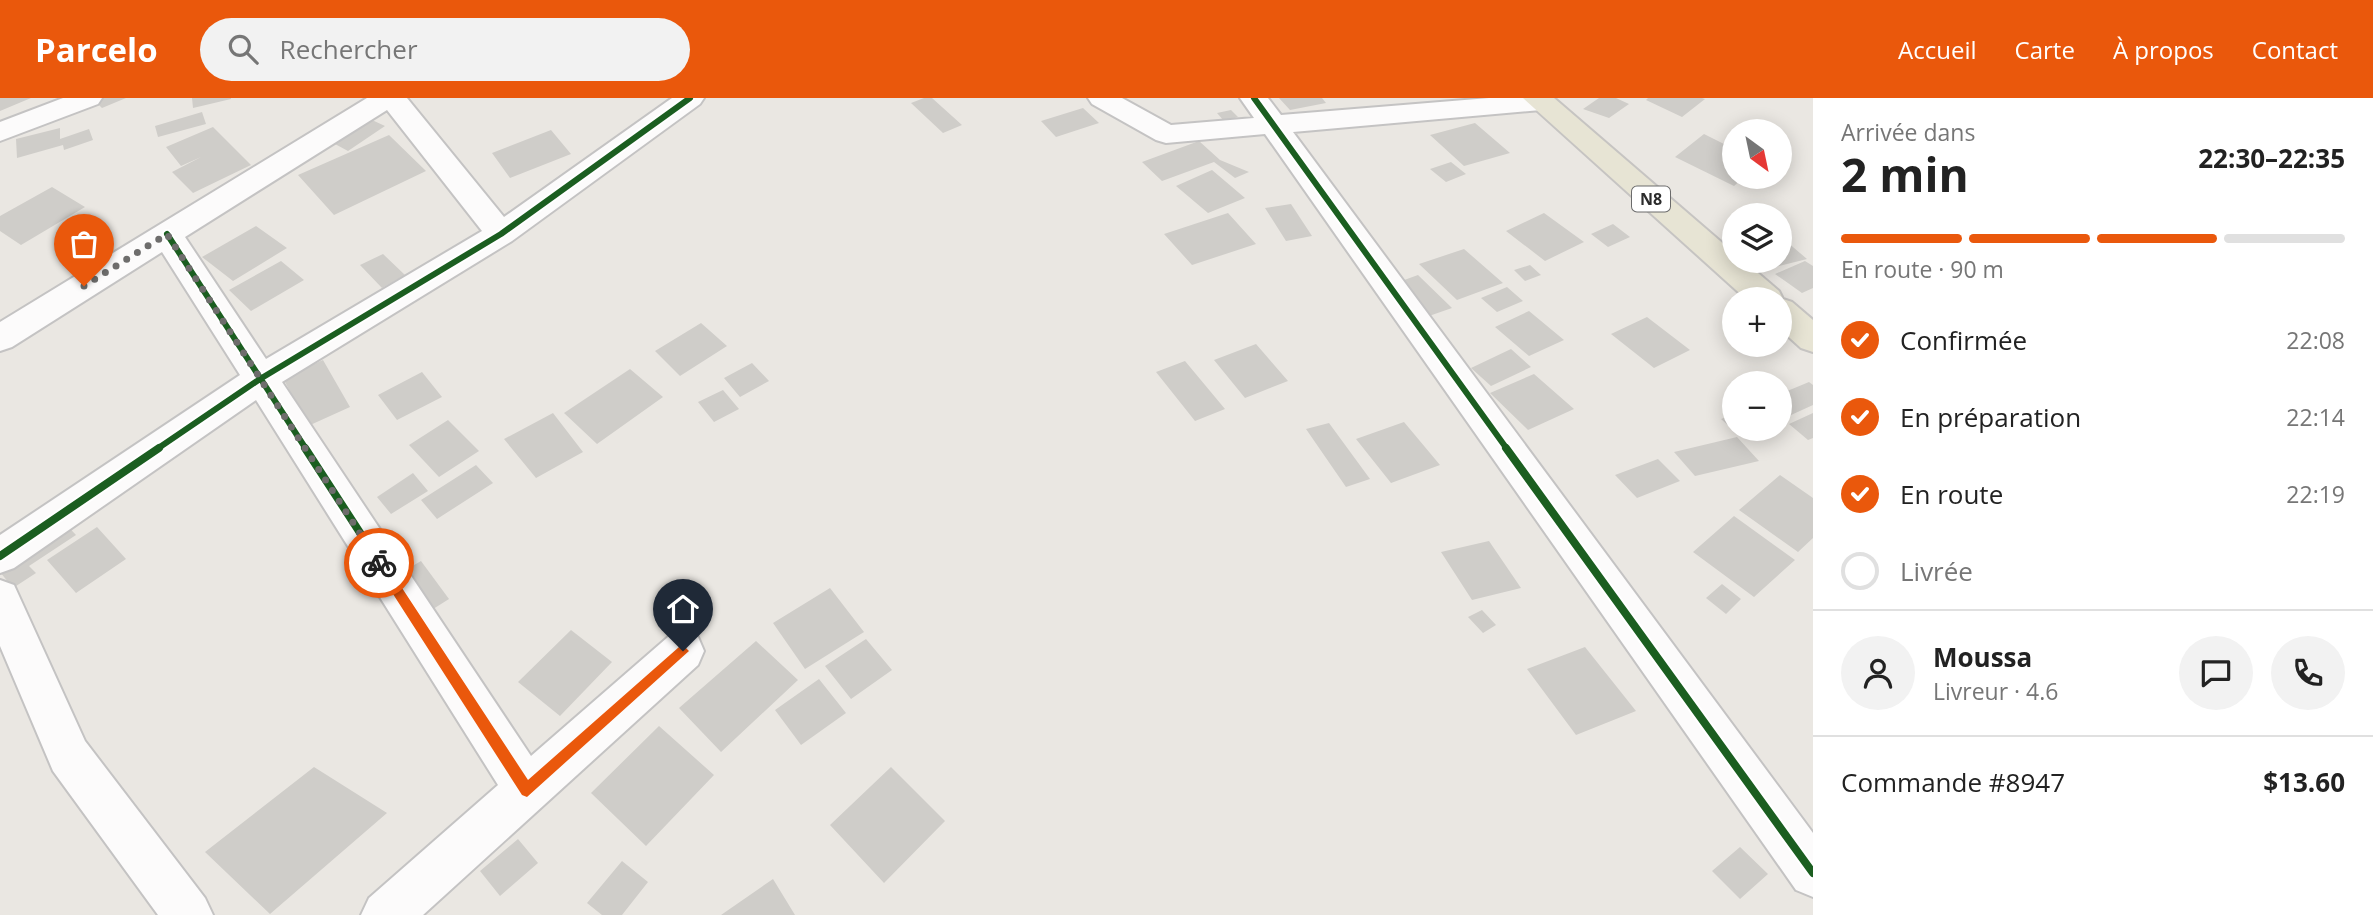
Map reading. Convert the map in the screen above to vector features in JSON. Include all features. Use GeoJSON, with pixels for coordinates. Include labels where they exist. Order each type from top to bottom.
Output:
{"type":"FeatureCollection","features":[{"type":"Feature","properties":{"kind":"main road","name":"N8"},"geometry":{"type":"LineString","coordinates":[[1539,100],[1753,287]]}},
{"type":"Feature","properties":{"kind":"main road"},"geometry":{"type":"LineString","coordinates":[[1792,321],[1813,339]]}},
{"type":"Feature","properties":{"kind":"street"},"geometry":{"type":"LineString","coordinates":[[0,132],[88,98]]}},
{"type":"Feature","properties":{"kind":"street"},"geometry":{"type":"LineString","coordinates":[[0,338],[386,98]]}},
{"type":"Feature","properties":{"kind":"street"},"geometry":{"type":"LineString","coordinates":[[392,98],[501,234]]}},
{"type":"Feature","properties":{"kind":"street"},"geometry":{"type":"LineString","coordinates":[[0,555],[260,379],[501,234],[690,98]]}},
{"type":"Feature","properties":{"kind":"street"},"geometry":{"type":"LineString","coordinates":[[1102,98],[1166,134],[1262,111],[1539,100]]}},
{"type":"Feature","properties":{"kind":"street"},"geometry":{"type":"LineString","coordinates":[[1262,111],[1813,873]]}},
{"type":"Feature","properties":{"kind":"street"},"geometry":{"type":"LineString","coordinates":[[167,234],[527,790]]}},
{"type":"Feature","properties":{"kind":"street"},"geometry":{"type":"LineString","coordinates":[[0,598],[69,756],[188,915]]}},
{"type":"Feature","properties":{"kind":"street"},"geometry":{"type":"LineString","coordinates":[[386,915],[683,651]]}},
{"type":"Feature","properties":{"kind":"building"},"geometry":{"type":"Polygon","coordinates":[[[0,98],[31,98],[0,111],[0,98]]]}},
{"type":"Feature","properties":{"kind":"building"},"geometry":{"type":"Polygon","coordinates":[[[102,98],[126,98],[102,108],[95,101],[102,98]]]}},
{"type":"Feature","properties":{"kind":"building"},"geometry":{"type":"Polygon","coordinates":[[[192,98],[231,98],[231,99],[193,108],[192,98]]]}},
{"type":"Feature","properties":{"kind":"building"},"geometry":{"type":"Polygon","coordinates":[[[932,98],[962,125],[943,133],[911,103],[932,98]]]}},
{"type":"Feature","properties":{"kind":"building"},"geometry":{"type":"Polygon","coordinates":[[[1279,98],[1322,98],[1326,103],[1290,110],[1279,98]]]}},
{"type":"Feature","properties":{"kind":"building"},"geometry":{"type":"Polygon","coordinates":[[[1599,98],[1616,98],[1629,104],[1609,118],[1583,109],[1599,98]]]}},
{"type":"Feature","properties":{"kind":"building"},"geometry":{"type":"Polygon","coordinates":[[[1705,99],[1682,117],[1646,100],[1705,99]]]}},
{"type":"Feature","properties":{"kind":"building"},"geometry":{"type":"Polygon","coordinates":[[[1083,108],[1099,123],[1056,137],[1041,121],[1083,108]]]}},
{"type":"Feature","properties":{"kind":"building"},"geometry":{"type":"Polygon","coordinates":[[[1231,110],[1238,117],[1224,121],[1217,113],[1231,110]]]}},
{"type":"Feature","properties":{"kind":"building"},"geometry":{"type":"Polygon","coordinates":[[[202,112],[206,124],[158,137],[155,126],[202,112]]]}},
{"type":"Feature","properties":{"kind":"building"},"geometry":{"type":"Polygon","coordinates":[[[372,120],[385,126],[348,151],[335,144],[372,120]]]}},
{"type":"Feature","properties":{"kind":"building"},"geometry":{"type":"Polygon","coordinates":[[[1475,123],[1510,153],[1464,166],[1430,135],[1475,123]]]}},
{"type":"Feature","properties":{"kind":"building"},"geometry":{"type":"Polygon","coordinates":[[[213,127],[251,165],[193,193],[172,172],[201,157],[181,166],[166,147],[213,127]]]}},
{"type":"Feature","properties":{"kind":"building"},"geometry":{"type":"Polygon","coordinates":[[[60,128],[60,139],[89,129],[93,140],[64,150],[63,145],[17,158],[16,139],[60,128]]]}},
{"type":"Feature","properties":{"kind":"building"},"geometry":{"type":"Polygon","coordinates":[[[551,130],[571,154],[510,178],[492,153],[551,130]]]}},
{"type":"Feature","properties":{"kind":"building"},"geometry":{"type":"Polygon","coordinates":[[[1704,134],[1722,143],[1722,180],[1675,157],[1704,134]]]}},
{"type":"Feature","properties":{"kind":"building"},"geometry":{"type":"Polygon","coordinates":[[[389,135],[426,171],[334,215],[298,175],[389,135]]]}},
{"type":"Feature","properties":{"kind":"building"},"geometry":{"type":"Polygon","coordinates":[[[1199,141],[1220,160],[1249,172],[1235,178],[1214,162],[1162,181],[1142,162],[1199,141]]]}},
{"type":"Feature","properties":{"kind":"building"},"geometry":{"type":"Polygon","coordinates":[[[1451,162],[1466,174],[1446,182],[1430,169],[1451,162]]]}},
{"type":"Feature","properties":{"kind":"building"},"geometry":{"type":"Polygon","coordinates":[[[1212,170],[1245,198],[1208,213],[1176,186],[1212,170]]]}},
{"type":"Feature","properties":{"kind":"building"},"geometry":{"type":"Polygon","coordinates":[[[52,187],[85,207],[21,245],[0,231],[0,216],[52,187]]]}},
{"type":"Feature","properties":{"kind":"building"},"geometry":{"type":"Polygon","coordinates":[[[1291,204],[1312,236],[1286,241],[1265,208],[1291,204]]]}},
{"type":"Feature","properties":{"kind":"building"},"geometry":{"type":"Polygon","coordinates":[[[1228,213],[1256,244],[1192,265],[1164,234],[1228,213]]]}},
{"type":"Feature","properties":{"kind":"building"},"geometry":{"type":"Polygon","coordinates":[[[1544,213],[1584,242],[1545,261],[1506,231],[1544,213]]]}},
{"type":"Feature","properties":{"kind":"building"},"geometry":{"type":"Polygon","coordinates":[[[1613,224],[1630,237],[1608,247],[1591,234],[1613,224]]]}},
{"type":"Feature","properties":{"kind":"building"},"geometry":{"type":"Polygon","coordinates":[[[256,226],[287,248],[233,281],[202,257],[256,226]]]}},
{"type":"Feature","properties":{"kind":"building"},"geometry":{"type":"Polygon","coordinates":[[[1792,246],[1807,259],[1792,263],[1792,246]]]}},
{"type":"Feature","properties":{"kind":"building"},"geometry":{"type":"Polygon","coordinates":[[[1464,249],[1503,283],[1457,300],[1419,264],[1464,249]]]}},
{"type":"Feature","properties":{"kind":"building"},"geometry":{"type":"Polygon","coordinates":[[[383,254],[405,275],[382,288],[360,265],[383,254]]]}},
{"type":"Feature","properties":{"kind":"building"},"geometry":{"type":"Polygon","coordinates":[[[281,261],[304,280],[251,311],[229,290],[281,261]]]}},
{"type":"Feature","properties":{"kind":"building"},"geometry":{"type":"Polygon","coordinates":[[[1805,261],[1813,266],[1813,288],[1802,293],[1775,274],[1792,273],[1792,267],[1805,261]]]}},
{"type":"Feature","properties":{"kind":"building"},"geometry":{"type":"Polygon","coordinates":[[[1530,265],[1541,275],[1525,281],[1514,270],[1530,265]]]}},
{"type":"Feature","properties":{"kind":"building"},"geometry":{"type":"Polygon","coordinates":[[[1418,275],[1452,308],[1429,316],[1396,283],[1418,275]]]}},
{"type":"Feature","properties":{"kind":"building"},"geometry":{"type":"Polygon","coordinates":[[[1507,287],[1523,301],[1497,312],[1481,298],[1507,287]]]}},
{"type":"Feature","properties":{"kind":"building"},"geometry":{"type":"Polygon","coordinates":[[[1529,311],[1564,340],[1529,356],[1495,327],[1529,311]]]}},
{"type":"Feature","properties":{"kind":"building"},"geometry":{"type":"Polygon","coordinates":[[[1647,317],[1690,350],[1654,368],[1611,334],[1647,317]]]}},
{"type":"Feature","properties":{"kind":"building"},"geometry":{"type":"Polygon","coordinates":[[[701,323],[727,346],[680,376],[655,351],[701,323]]]}},
{"type":"Feature","properties":{"kind":"building"},"geometry":{"type":"Polygon","coordinates":[[[1256,344],[1288,381],[1245,398],[1214,360],[1256,344]]]}},
{"type":"Feature","properties":{"kind":"building"},"geometry":{"type":"Polygon","coordinates":[[[1511,349],[1531,367],[1491,386],[1471,368],[1511,349]]]}},
{"type":"Feature","properties":{"kind":"building"},"geometry":{"type":"Polygon","coordinates":[[[323,360],[350,407],[308,426],[283,378],[323,360]]]}},
{"type":"Feature","properties":{"kind":"building"},"geometry":{"type":"Polygon","coordinates":[[[1185,361],[1225,409],[1195,421],[1156,372],[1185,361]]]}},
{"type":"Feature","properties":{"kind":"building"},"geometry":{"type":"Polygon","coordinates":[[[752,363],[769,381],[740,397],[724,378],[752,363]]]}},
{"type":"Feature","properties":{"kind":"building"},"geometry":{"type":"Polygon","coordinates":[[[630,369],[663,397],[597,444],[564,413],[630,369]]]}},
{"type":"Feature","properties":{"kind":"building"},"geometry":{"type":"Polygon","coordinates":[[[422,372],[442,397],[397,420],[378,395],[422,372]]]}},
{"type":"Feature","properties":{"kind":"building"},"geometry":{"type":"Polygon","coordinates":[[[1534,374],[1574,409],[1528,430],[1490,393],[1534,374]]]}},
{"type":"Feature","properties":{"kind":"building"},"geometry":{"type":"Polygon","coordinates":[[[1809,382],[1813,385],[1813,405],[1792,415],[1792,389],[1809,382]]]}},
{"type":"Feature","properties":{"kind":"building"},"geometry":{"type":"Polygon","coordinates":[[[723,390],[739,409],[714,422],[698,402],[723,390]]]}},
{"type":"Feature","properties":{"kind":"building"},"geometry":{"type":"Polygon","coordinates":[[[553,413],[583,452],[536,478],[504,439],[553,413]]]}},
{"type":"Feature","properties":{"kind":"building"},"geometry":{"type":"Polygon","coordinates":[[[1813,413],[1813,438],[1808,440],[1792,427],[1792,423],[1813,413]]]}},
{"type":"Feature","properties":{"kind":"building"},"geometry":{"type":"Polygon","coordinates":[[[448,420],[479,451],[439,477],[409,445],[448,420]]]}},
{"type":"Feature","properties":{"kind":"building"},"geometry":{"type":"Polygon","coordinates":[[[1404,422],[1440,465],[1391,483],[1356,439],[1404,422]]]}},
{"type":"Feature","properties":{"kind":"building"},"geometry":{"type":"Polygon","coordinates":[[[1329,423],[1370,479],[1346,487],[1306,429],[1329,423]]]}},
{"type":"Feature","properties":{"kind":"building"},"geometry":{"type":"Polygon","coordinates":[[[1722,441],[1741,441],[1759,461],[1695,476],[1674,452],[1722,441]]]}},
{"type":"Feature","properties":{"kind":"building"},"geometry":{"type":"Polygon","coordinates":[[[1658,459],[1680,481],[1637,498],[1615,475],[1658,459]]]}},
{"type":"Feature","properties":{"kind":"building"},"geometry":{"type":"Polygon","coordinates":[[[476,465],[493,483],[437,519],[421,500],[476,465]]]}},
{"type":"Feature","properties":{"kind":"building"},"geometry":{"type":"Polygon","coordinates":[[[413,473],[428,491],[391,514],[377,497],[413,473]]]}},
{"type":"Feature","properties":{"kind":"building"},"geometry":{"type":"Polygon","coordinates":[[[1780,475],[1813,498],[1813,538],[1798,552],[1739,510],[1780,475]]]}},
{"type":"Feature","properties":{"kind":"building"},"geometry":{"type":"Polygon","coordinates":[[[1734,516],[1795,560],[1754,597],[1693,552],[1734,516]]]}},
{"type":"Feature","properties":{"kind":"building"},"geometry":{"type":"Polygon","coordinates":[[[61,519],[76,535],[29,566],[36,573],[13,588],[0,572],[0,558],[61,519]]]}},
{"type":"Feature","properties":{"kind":"building"},"geometry":{"type":"Polygon","coordinates":[[[97,527],[126,559],[76,593],[47,560],[97,527]]]}},
{"type":"Feature","properties":{"kind":"building"},"geometry":{"type":"Polygon","coordinates":[[[1489,541],[1521,588],[1472,600],[1441,552],[1489,541]]]}},
{"type":"Feature","properties":{"kind":"building"},"geometry":{"type":"Polygon","coordinates":[[[421,561],[449,599],[422,616],[394,577],[421,561]]]}},
{"type":"Feature","properties":{"kind":"building"},"geometry":{"type":"Polygon","coordinates":[[[1722,584],[1741,599],[1726,614],[1706,598],[1722,584]]]}},
{"type":"Feature","properties":{"kind":"building"},"geometry":{"type":"Polygon","coordinates":[[[830,588],[864,632],[805,669],[773,623],[830,588]]]}},
{"type":"Feature","properties":{"kind":"building"},"geometry":{"type":"Polygon","coordinates":[[[1482,610],[1496,625],[1483,633],[1468,617],[1482,610]]]}},
{"type":"Feature","properties":{"kind":"building"},"geometry":{"type":"Polygon","coordinates":[[[571,630],[612,662],[560,716],[518,682],[571,630]]]}},
{"type":"Feature","properties":{"kind":"building"},"geometry":{"type":"Polygon","coordinates":[[[866,639],[892,670],[851,699],[825,666],[866,639]]]}},
{"type":"Feature","properties":{"kind":"building"},"geometry":{"type":"Polygon","coordinates":[[[756,641],[798,680],[721,752],[679,708],[756,641]]]}},
{"type":"Feature","properties":{"kind":"building"},"geometry":{"type":"Polygon","coordinates":[[[1585,647],[1636,711],[1576,735],[1527,669],[1585,647]]]}},
{"type":"Feature","properties":{"kind":"building"},"geometry":{"type":"Polygon","coordinates":[[[819,679],[846,713],[801,745],[775,710],[819,679]]]}},
{"type":"Feature","properties":{"kind":"building"},"geometry":{"type":"Polygon","coordinates":[[[659,726],[714,775],[646,846],[591,793],[659,726]]]}},
{"type":"Feature","properties":{"kind":"building"},"geometry":{"type":"Polygon","coordinates":[[[314,767],[387,813],[270,914],[205,852],[314,767]]]}},
{"type":"Feature","properties":{"kind":"building"},"geometry":{"type":"Polygon","coordinates":[[[891,767],[945,821],[884,883],[830,825],[891,767]]]}},
{"type":"Feature","properties":{"kind":"building"},"geometry":{"type":"Polygon","coordinates":[[[518,839],[538,863],[500,896],[480,871],[518,839]]]}},
{"type":"Feature","properties":{"kind":"building"},"geometry":{"type":"Polygon","coordinates":[[[1740,847],[1768,874],[1740,899],[1712,871],[1740,847]]]}},
{"type":"Feature","properties":{"kind":"building"},"geometry":{"type":"Polygon","coordinates":[[[622,861],[648,882],[622,915],[602,915],[587,903],[622,861]]]}},
{"type":"Feature","properties":{"kind":"building"},"geometry":{"type":"Polygon","coordinates":[[[773,879],[795,915],[721,915],[773,879]]]}},
{"type":"Feature","properties":{"kind":"cycle path"},"geometry":{"type":"LineString","coordinates":[[0,556],[260,379],[501,234],[690,98]]}},
{"type":"Feature","properties":{"kind":"cycle path"},"geometry":{"type":"LineString","coordinates":[[1254,98],[1813,873]]}},
{"type":"Feature","properties":{"kind":"cycle path"},"geometry":{"type":"LineString","coordinates":[[167,234],[527,790]]}},
{"type":"Feature","properties":{"kind":"way so far"},"geometry":{"type":"LineString","coordinates":[[84,286],[167,234],[379,563]]}},
{"type":"Feature","properties":{"kind":"route"},"geometry":{"type":"LineString","coordinates":[[379,563],[527,790],[683,651]]}}]}
